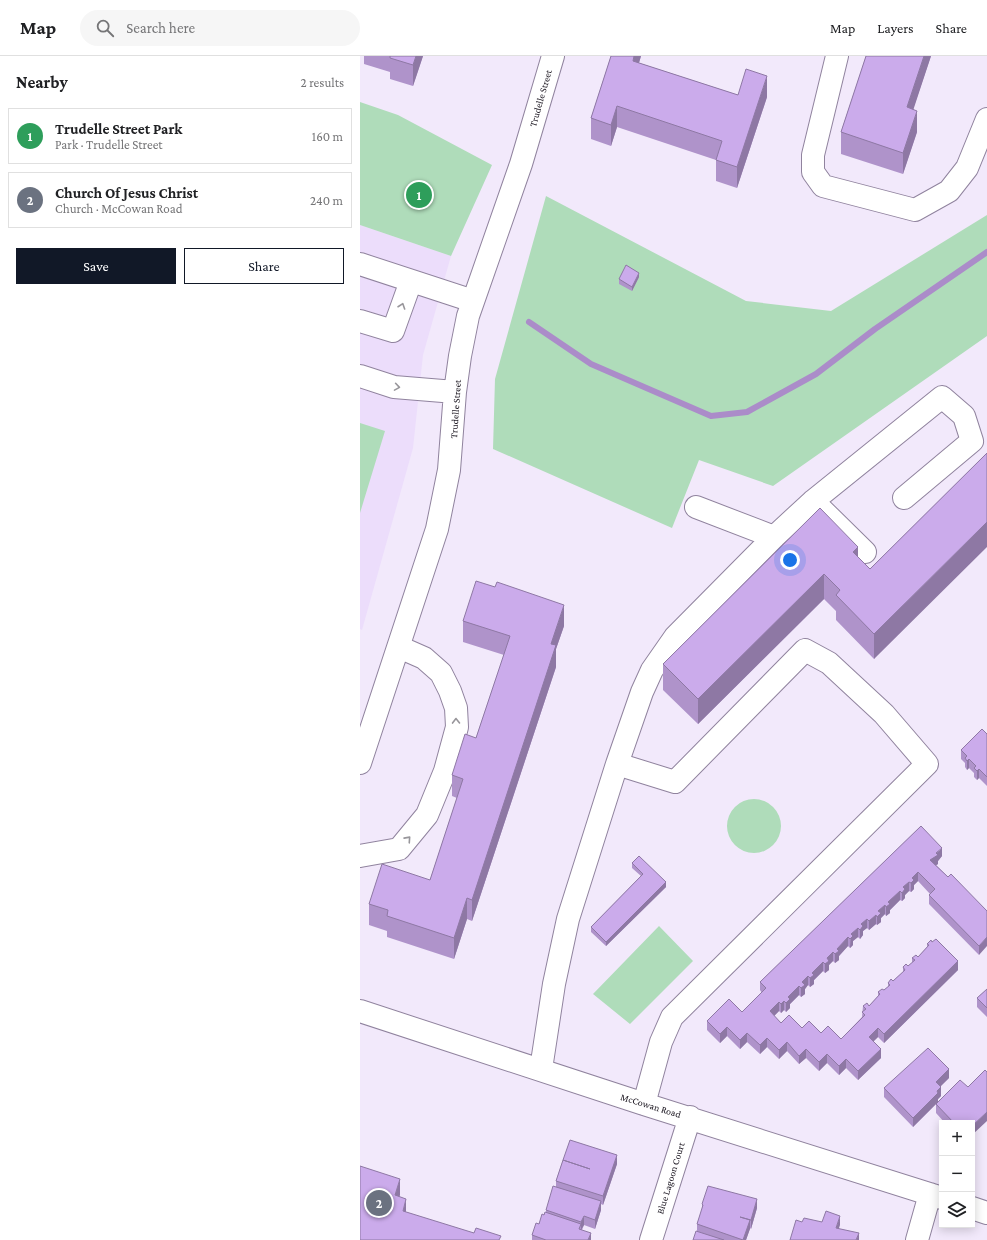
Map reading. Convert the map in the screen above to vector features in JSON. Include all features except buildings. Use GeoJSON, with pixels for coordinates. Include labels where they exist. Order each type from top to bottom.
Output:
{"type":"FeatureCollection","features":[{"type":"Feature","properties":{"kind":"street","name":"Trudelle Street"},"geometry":{"type":"LineString","coordinates":[[360,763],[437,529],[449,470],[455,392],[460,356],[473,301],[521,164],[553,56]]}},
{"type":"Feature","properties":{"kind":"street"},"geometry":{"type":"LineString","coordinates":[[837,56],[813,155],[813,172],[823,186],[915,210],[949,191],[968,168],[987,119]]}},
{"type":"Feature","properties":{"kind":"street"},"geometry":{"type":"LineString","coordinates":[[360,264],[473,301]]}},
{"type":"Feature","properties":{"kind":"street"},"geometry":{"type":"LineString","coordinates":[[360,321],[393,331],[411,281]]}},
{"type":"Feature","properties":{"kind":"street"},"geometry":{"type":"LineString","coordinates":[[360,376],[394,387],[455,392]]}},
{"type":"Feature","properties":{"kind":"street"},"geometry":{"type":"LineString","coordinates":[[541,1069],[554,984],[568,919],[642,692],[652,670],[675,637],[774,537],[813,501],[942,397],[964,416],[972,441],[904,498]]}},
{"type":"Feature","properties":{"kind":"street"},"geometry":{"type":"LineString","coordinates":[[813,501],[866,552]]}},
{"type":"Feature","properties":{"kind":"street"},"geometry":{"type":"LineString","coordinates":[[696,507],[774,537]]}},
{"type":"Feature","properties":{"kind":"street"},"geometry":{"type":"LineString","coordinates":[[360,856],[399,849],[427,815],[445,771],[457,726],[456,708],[441,673],[424,658],[399,647]]}},
{"type":"Feature","properties":{"kind":"street"},"geometry":{"type":"LineString","coordinates":[[618,764],[675,782],[805,650],[829,663],[884,714],[927,764],[672,1017],[661,1042],[644,1104]]}},
{"type":"Feature","properties":{"kind":"street","name":"McCowan Road"},"geometry":{"type":"LineString","coordinates":[[360,1011],[541,1069],[644,1104],[690,1117],[936,1196]]}},
{"type":"Feature","properties":{"kind":"street","name":"Blue Lagoon Court"},"geometry":{"type":"LineString","coordinates":[[651,1240],[690,1117]]}},
{"type":"Feature","properties":{"kind":"street"},"geometry":{"type":"LineString","coordinates":[[917,1240],[936,1196]]}},
{"type":"Feature","properties":{"kind":"street"},"geometry":{"type":"LineString","coordinates":[[975,1209],[987,1213]]}},
{"type":"Feature","properties":{"kind":"shaded area"},"geometry":{"type":"Polygon","coordinates":[[[360,225],[451,256],[423,355],[413,448],[362,630],[360,629],[360,225]]]}},
{"type":"Feature","properties":{"kind":"green space"},"geometry":{"type":"Polygon","coordinates":[[[360,102],[398,115],[492,165],[451,256],[360,225],[360,102]]]}},
{"type":"Feature","properties":{"kind":"green space"},"geometry":{"type":"Polygon","coordinates":[[[546,196],[746,301],[831,311],[987,215],[987,336],[773,486],[699,460],[672,528],[493,449],[495,379],[546,196]]]}},
{"type":"Feature","properties":{"kind":"green space"},"geometry":{"type":"Polygon","coordinates":[[[360,423],[385,431],[360,513],[360,423]]]}},
{"type":"Feature","properties":{"kind":"green space"},"geometry":{"type":"Polygon","coordinates":[[[749,799],[759,799],[769,803],[777,811],[781,821],[781,831],[777,841],[769,849],[759,853],[749,853],[739,849],[731,841],[727,831],[727,821],[731,811],[739,803],[749,799]]]}},
{"type":"Feature","properties":{"kind":"green space"},"geometry":{"type":"Polygon","coordinates":[[[659,926],[693,961],[630,1024],[593,994],[659,926]]]}},
{"type":"Feature","properties":{"kind":"waterway"},"geometry":{"type":"LineString","coordinates":[[529,322],[591,364],[711,416],[747,412],[816,374],[875,329],[987,252]]}},
{"type":"Feature","properties":{"kind":"place","name":"Trudelle Street Park"},"geometry":{"type":"Point","coordinates":[419,195]}},
{"type":"Feature","properties":{"kind":"place","name":"Church Of Jesus Christ"},"geometry":{"type":"Point","coordinates":[379,1203]}}]}
